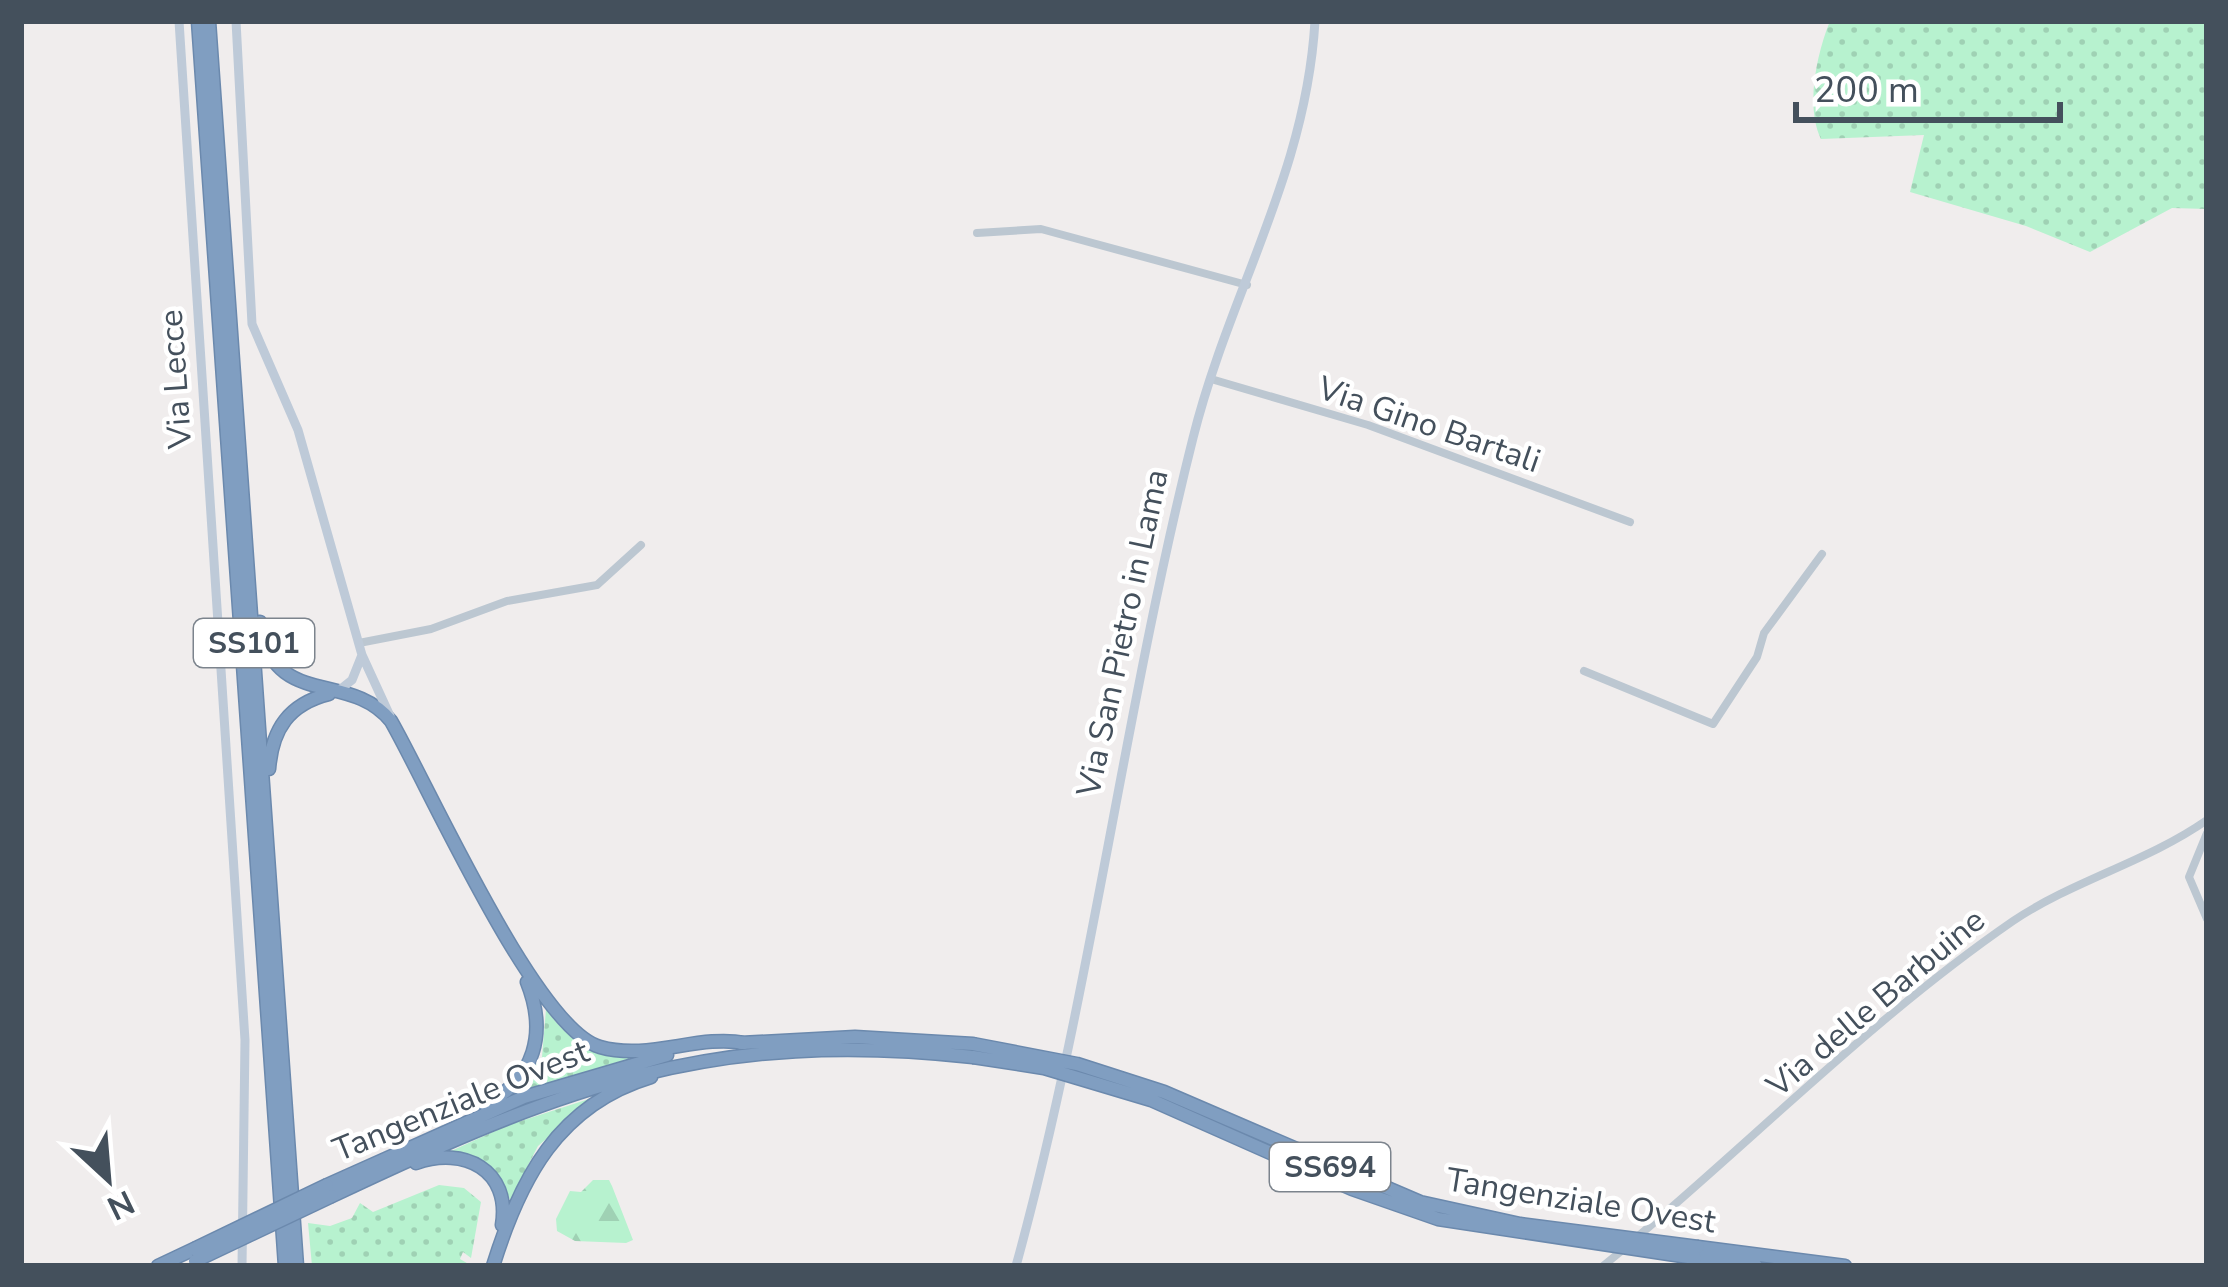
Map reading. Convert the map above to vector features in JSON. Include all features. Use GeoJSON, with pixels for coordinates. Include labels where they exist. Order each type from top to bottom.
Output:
{"type":"FeatureCollection","features":[{"type":"Feature","properties":{"kind":"highway","name":"SS101"},"geometry":{"type":"LineString","coordinates":[[198,21],[285,1266]]}},
{"type":"Feature","properties":{"kind":"highway","name":"SS101"},"geometry":{"type":"LineString","coordinates":[[209,21],[297,1266]]}},
{"type":"Feature","properties":{"kind":"highway"},"geometry":{"type":"LineString","coordinates":[[245,511],[265,646],[288,676],[372,702],[400,737],[555,1015],[584,1041],[621,1051],[746,1042]]}},
{"type":"Feature","properties":{"kind":"highway"},"geometry":{"type":"LineString","coordinates":[[271,884],[269,767],[276,730],[294,709],[337,692]]}},
{"type":"Feature","properties":{"kind":"highway"},"geometry":{"type":"LineString","coordinates":[[392,1154],[500,1096],[531,1060],[539,1013],[511,942]]}},
{"type":"Feature","properties":{"kind":"highway","name":"Tangenziale Ovest"},"geometry":{"type":"LineString","coordinates":[[158,1266],[191,1261],[392,1154],[590,1074],[746,1042],[855,1037],[973,1051],[1150,1100],[1352,1189],[1438,1219],[1697,1253],[1845,1266]]}},
{"type":"Feature","properties":{"kind":"highway","name":"Tangenziale Ovest"},"geometry":{"type":"LineString","coordinates":[[329,1191],[585,1087],[666,1066],[769,1052],[973,1051]]}},
{"type":"Feature","properties":{"kind":"highway"},"geometry":{"type":"LineString","coordinates":[[493,1266],[536,1161],[583,1111],[656,1075],[769,1052]]}},
{"type":"Feature","properties":{"kind":"highway"},"geometry":{"type":"LineString","coordinates":[[329,1191],[429,1159],[468,1159],[482,1165],[500,1187],[504,1215],[499,1246]]}},
{"type":"Feature","properties":{"kind":"highway","name":"Tangenziale Ovest"},"geometry":{"type":"LineString","coordinates":[[1697,1253],[1756,1266]]}},
{"type":"Feature","properties":{"kind":"main road","name":"Via Lecce"},"geometry":{"type":"LineString","coordinates":[[179,21],[245,1040],[242,1266]]}},
{"type":"Feature","properties":{"kind":"main road"},"geometry":{"type":"LineString","coordinates":[[236,21],[252,324],[298,430],[362,655],[400,737]]}},
{"type":"Feature","properties":{"kind":"main road","name":"Via San Pietro in Lama"},"geometry":{"type":"LineString","coordinates":[[1016,1266],[1180,490],[1210,379],[1288,177],[1308,91],[1316,21]]}},
{"type":"Feature","properties":{"kind":"main road"},"geometry":{"type":"LineString","coordinates":[[337,692],[352,680],[362,655]]}},
{"type":"Feature","properties":{"kind":"street"},"geometry":{"type":"LineString","coordinates":[[977,233],[1042,230],[1247,284]]}},
{"type":"Feature","properties":{"kind":"street","name":"Via Gino Bartali"},"geometry":{"type":"LineString","coordinates":[[1210,379],[1368,424],[1630,522]]}},
{"type":"Feature","properties":{"kind":"street"},"geometry":{"type":"LineString","coordinates":[[359,643],[431,629],[495,604],[597,585],[640,545]]}},
{"type":"Feature","properties":{"kind":"street"},"geometry":{"type":"LineString","coordinates":[[1584,671],[1713,724],[1757,657],[1764,633],[1822,554]]}},
{"type":"Feature","properties":{"kind":"street","name":"Via delle Barbuine"},"geometry":{"type":"LineString","coordinates":[[1603,1266],[1921,988],[2034,908],[2155,851],[2207,820]]}},
{"type":"Feature","properties":{"kind":"street"},"geometry":{"type":"LineString","coordinates":[[2207,833],[2189,877],[2207,919]]}},
{"type":"Feature","properties":{"kind":"green space"},"geometry":{"type":"Polygon","coordinates":[[[1830,21],[2207,21],[2207,209],[2172,208],[2090,252],[2026,226],[1910,192],[1924,135],[1821,139],[1813,96],[1830,21]]]}},
{"type":"Feature","properties":{"kind":"green space"},"geometry":{"type":"Polygon","coordinates":[[[546,1009],[582,1044],[631,1058],[511,1095],[542,1057],[546,1009]]]}},
{"type":"Feature","properties":{"kind":"green space"},"geometry":{"type":"Polygon","coordinates":[[[595,1097],[538,1146],[510,1200],[488,1166],[449,1152],[506,1126],[595,1097]]]}},
{"type":"Feature","properties":{"kind":"green space"},"geometry":{"type":"Polygon","coordinates":[[[593,1180],[609,1180],[633,1240],[575,1241],[557,1231],[556,1219],[570,1191],[581,1192],[593,1180]]]}},
{"type":"Feature","properties":{"kind":"green space"},"geometry":{"type":"Polygon","coordinates":[[[439,1185],[464,1188],[481,1202],[471,1258],[463,1252],[460,1259],[472,1266],[312,1266],[308,1223],[330,1226],[352,1218],[360,1203],[373,1212],[439,1185]]]}}]}
